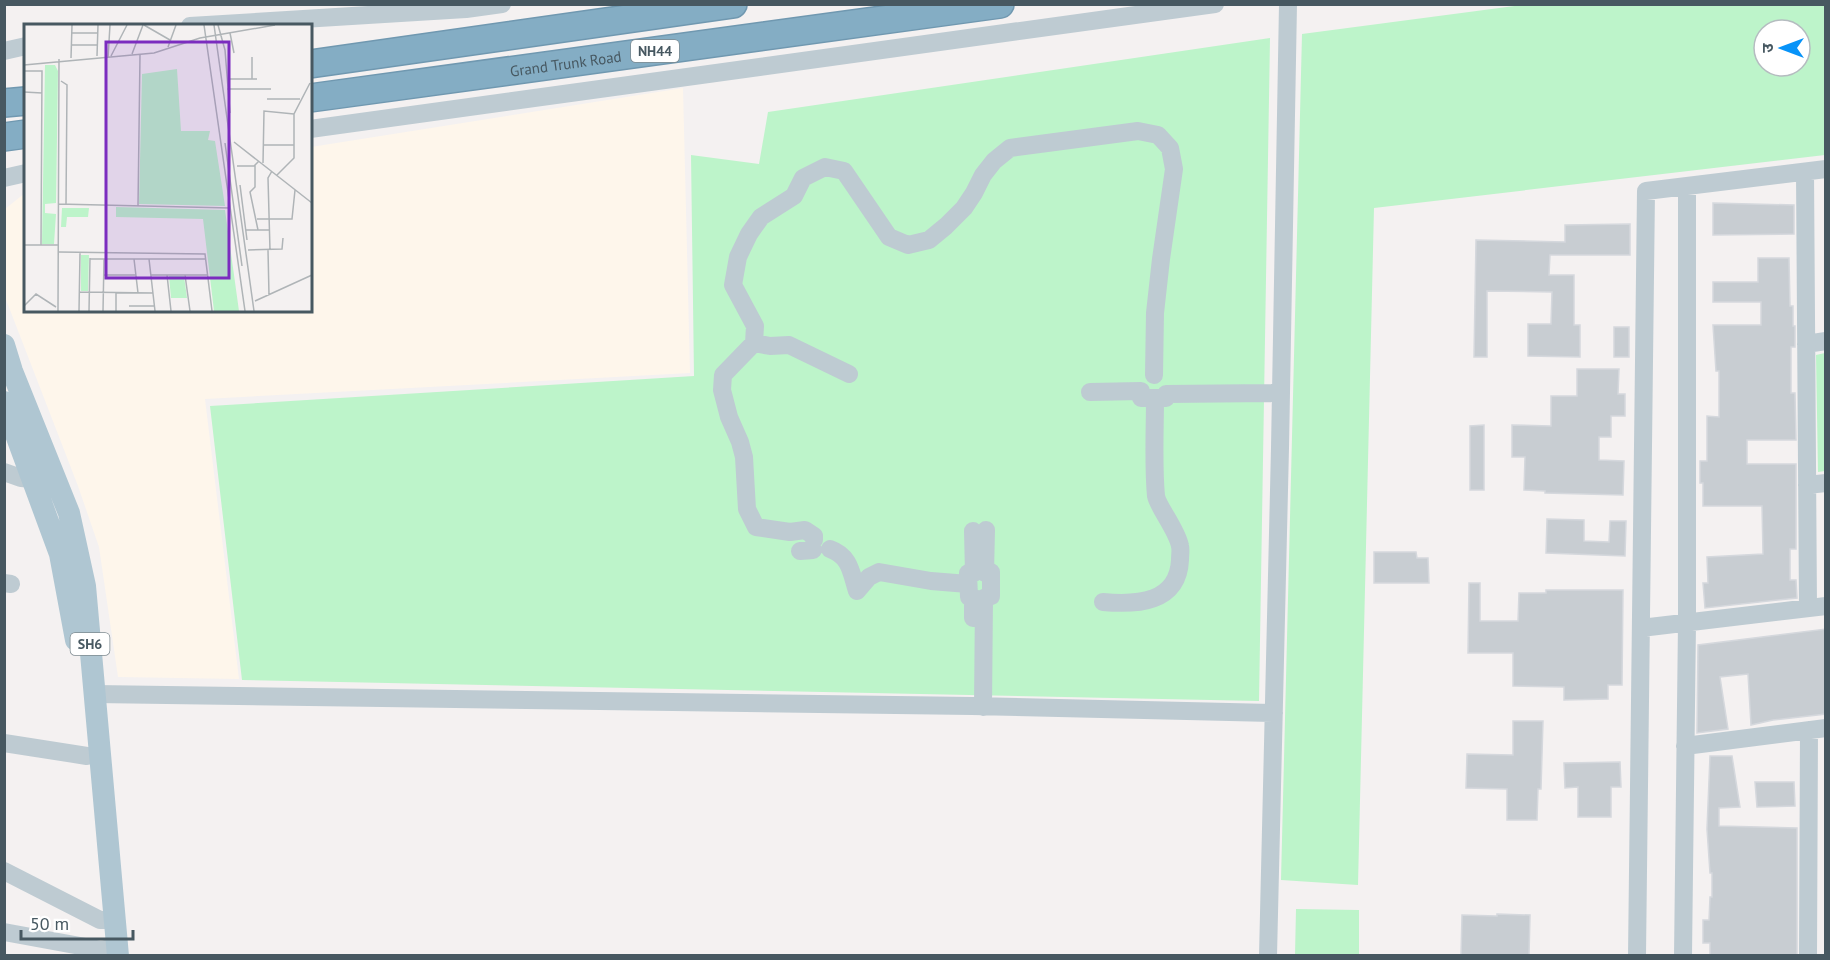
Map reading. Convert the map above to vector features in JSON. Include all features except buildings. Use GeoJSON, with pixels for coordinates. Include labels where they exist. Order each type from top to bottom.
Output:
{"type":"FeatureCollection","features":[{"type":"Feature","properties":{"kind":"highway","name":"NH44"},"geometry":{"type":"LineString","coordinates":[[312,64],[733,4]]}},
{"type":"Feature","properties":{"kind":"highway","name":"Grand Trunk Road"},"geometry":{"type":"LineString","coordinates":[[312,98],[1000,4]]}},
{"type":"Feature","properties":{"kind":"highway"},"geometry":{"type":"LineString","coordinates":[[4,103],[24,100]]}},
{"type":"Feature","properties":{"kind":"highway"},"geometry":{"type":"LineString","coordinates":[[4,137],[24,134]]}},
{"type":"Feature","properties":{"kind":"main road","name":"SH6"},"geometry":{"type":"LineString","coordinates":[[4,345],[12,371],[69,513],[85,586],[95,694],[107,920]]}},
{"type":"Feature","properties":{"kind":"main road","name":"SH6"},"geometry":{"type":"LineString","coordinates":[[4,402],[60,554],[74,627],[110,952]]}},
{"type":"Feature","properties":{"kind":"street"},"geometry":{"type":"LineString","coordinates":[[204,24],[285,12],[466,9],[502,4]]}},
{"type":"Feature","properties":{"kind":"street"},"geometry":{"type":"LineString","coordinates":[[312,129],[1215,4]]}},
{"type":"Feature","properties":{"kind":"street"},"geometry":{"type":"LineString","coordinates":[[1268,956],[1288,4]]}},
{"type":"Feature","properties":{"kind":"street"},"geometry":{"type":"LineString","coordinates":[[4,51],[24,46]]}},
{"type":"Feature","properties":{"kind":"street"},"geometry":{"type":"LineString","coordinates":[[969,584],[931,581],[879,572],[869,576],[857,591],[849,566],[840,553],[814,547],[814,536],[805,530],[790,532],[756,527],[747,509],[744,457],[722,390],[723,375],[754,343],[755,326],[734,285],[738,257],[749,234],[761,218],[794,196],[803,178],[825,167],[844,171],[889,237],[908,245],[928,240],[946,226],[964,208],[994,161],[1010,148],[1138,131],[1158,135],[1170,148],[1174,169],[1156,302],[1154,375]]}},
{"type":"Feature","properties":{"kind":"street"},"geometry":{"type":"LineString","coordinates":[[1637,956],[1646,191],[1826,169]]}},
{"type":"Feature","properties":{"kind":"street"},"geometry":{"type":"LineString","coordinates":[[1641,628],[1817,607],[1816,484],[1806,344],[1805,172]]}},
{"type":"Feature","properties":{"kind":"street"},"geometry":{"type":"LineString","coordinates":[[4,178],[24,173]]}},
{"type":"Feature","properties":{"kind":"street"},"geometry":{"type":"LineString","coordinates":[[1683,956],[1687,622],[1687,186]]}},
{"type":"Feature","properties":{"kind":"street"},"geometry":{"type":"LineString","coordinates":[[1806,344],[1826,341]]}},
{"type":"Feature","properties":{"kind":"street"},"geometry":{"type":"LineString","coordinates":[[754,343],[770,346],[789,345],[849,374]]}},
{"type":"Feature","properties":{"kind":"street"},"geometry":{"type":"LineString","coordinates":[[1142,375],[1154,375],[1165,376],[1167,383],[1281,388],[1167,394],[1167,398],[1141,398],[1141,391],[1090,386],[1140,380],[1142,375]]}},
{"type":"Feature","properties":{"kind":"street"},"geometry":{"type":"LineString","coordinates":[[1103,602],[1128,605],[1146,601],[1167,592],[1179,572],[1180,546],[1168,518],[1156,499],[1155,398]]}},
{"type":"Feature","properties":{"kind":"street"},"geometry":{"type":"LineString","coordinates":[[4,472],[21,478],[33,479]]}},
{"type":"Feature","properties":{"kind":"street"},"geometry":{"type":"LineString","coordinates":[[979,531],[985,573],[991,572],[991,596],[984,598],[977,706],[974,597],[969,597],[968,573],[974,573],[979,531]]}},
{"type":"Feature","properties":{"kind":"street"},"geometry":{"type":"LineString","coordinates":[[95,694],[977,706],[1274,713]]}},
{"type":"Feature","properties":{"kind":"street"},"geometry":{"type":"LineString","coordinates":[[1685,746],[1817,729],[1808,956]]}},
{"type":"Feature","properties":{"kind":"street"},"geometry":{"type":"LineString","coordinates":[[4,743],[87,756]]}},
{"type":"Feature","properties":{"kind":"street"},"geometry":{"type":"LineString","coordinates":[[4,871],[107,920]]}},
{"type":"Feature","properties":{"kind":"street"},"geometry":{"type":"LineString","coordinates":[[4,932],[110,952]]}},
{"type":"Feature","properties":{"kind":"shaded area"},"geometry":{"type":"Polygon","coordinates":[[[683,88],[690,373],[205,399],[239,679],[118,677],[99,547],[78,486],[5,297],[5,209],[24,194],[24,312],[312,312],[312,147],[683,88]]]}},
{"type":"Feature","properties":{"kind":"green space"},"geometry":{"type":"Polygon","coordinates":[[[1522,5],[1825,5],[1825,155],[1374,208],[1358,885],[1281,880],[1302,34],[1522,5]]]}},
{"type":"Feature","properties":{"kind":"green space"},"geometry":{"type":"Polygon","coordinates":[[[1270,38],[1259,701],[242,680],[210,406],[694,376],[691,155],[759,164],[768,112],[1270,38]]]}},
{"type":"Feature","properties":{"kind":"green space"},"geometry":{"type":"Polygon","coordinates":[[[1825,353],[1825,471],[1818,472],[1816,355],[1825,353]]]}},
{"type":"Feature","properties":{"kind":"green space"},"geometry":{"type":"Polygon","coordinates":[[[1296,909],[1359,910],[1359,955],[1295,955],[1296,909]]]}}]}
